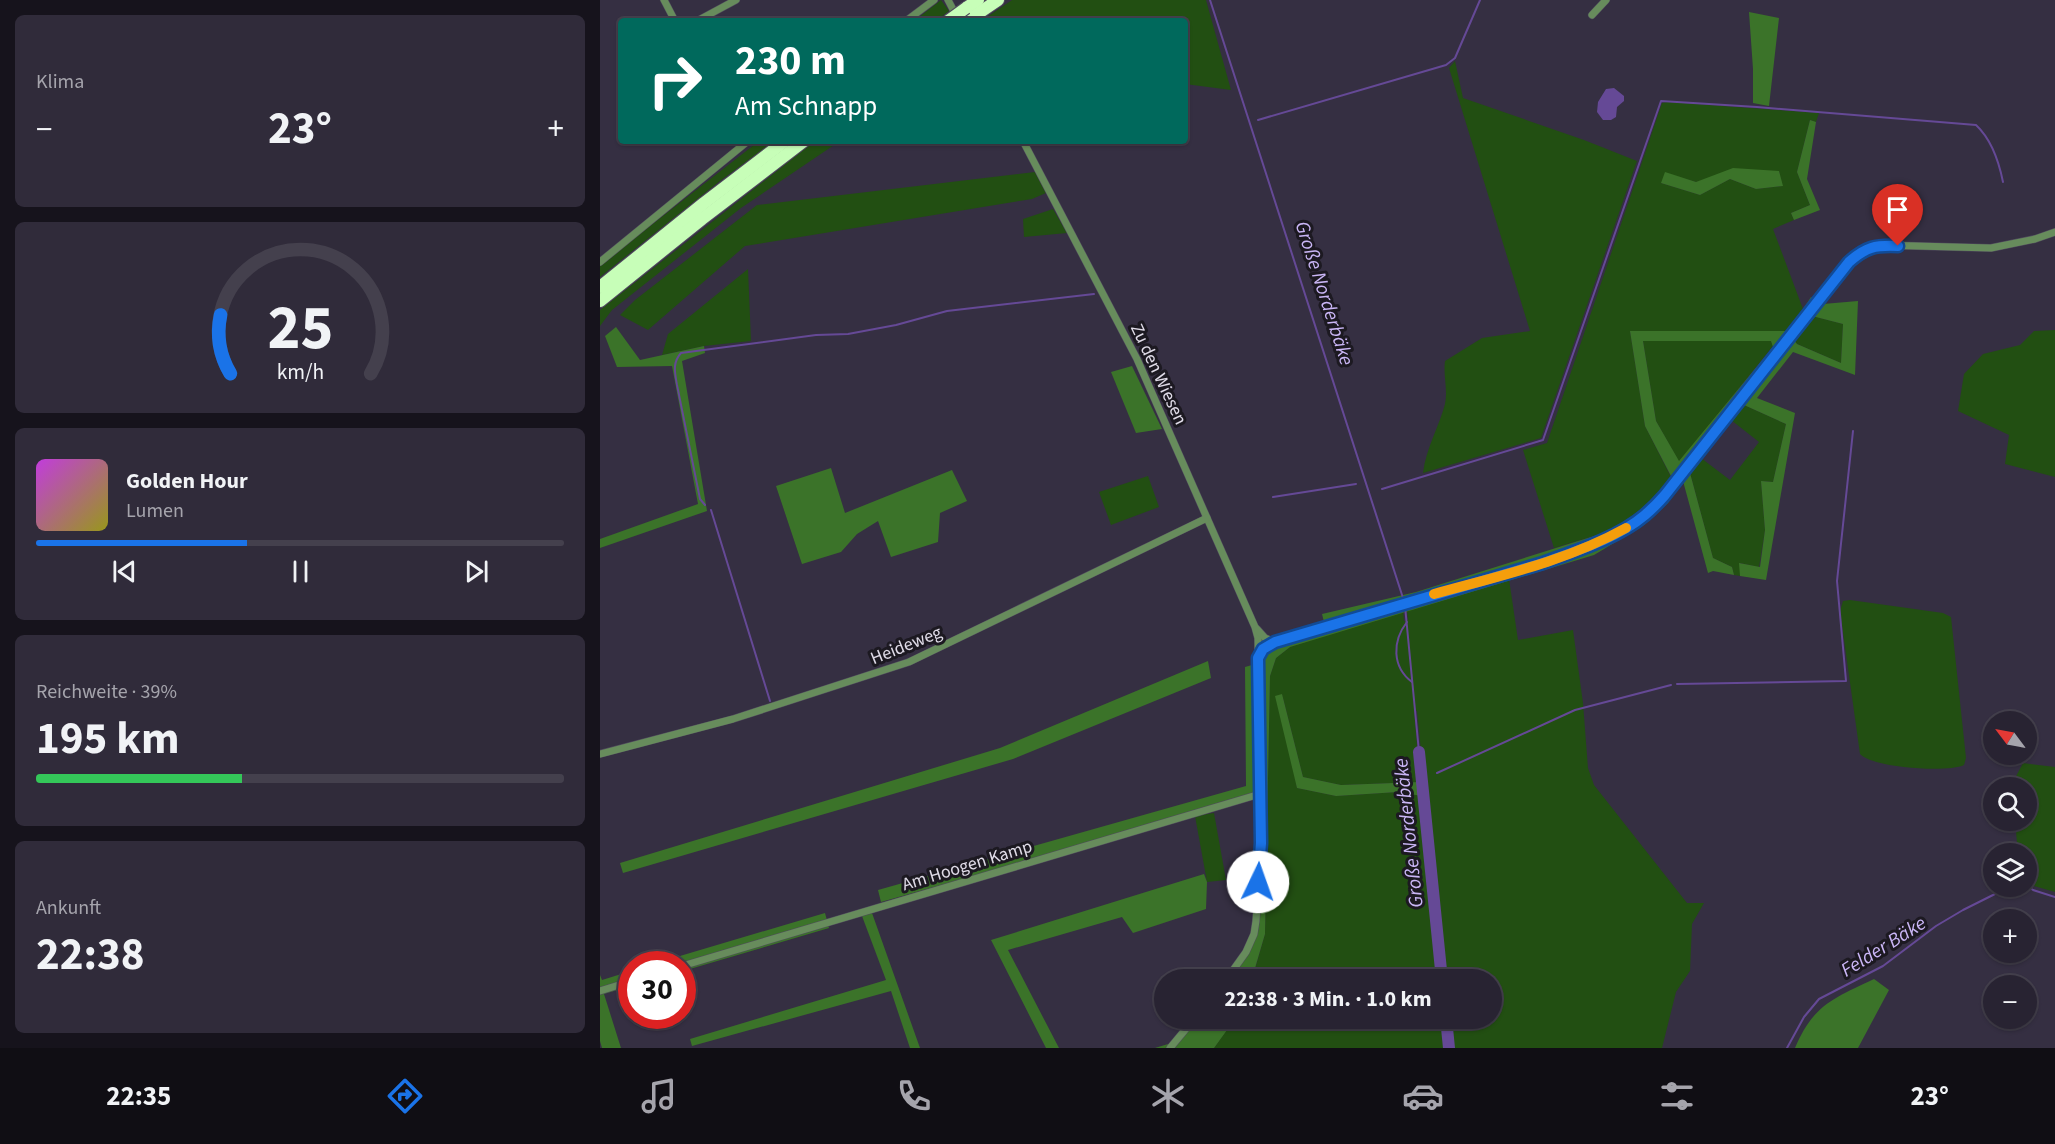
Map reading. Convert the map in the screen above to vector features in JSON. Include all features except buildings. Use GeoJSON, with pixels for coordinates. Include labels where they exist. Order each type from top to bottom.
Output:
{"type":"FeatureCollection","features":[{"type":"Feature","properties":{"kind":"highway"},"geometry":{"type":"LineString","coordinates":[[966,17],[978,0]]}},
{"type":"Feature","properties":{"kind":"highway"},"geometry":{"type":"LineString","coordinates":[[966,17],[998,0]]}},
{"type":"Feature","properties":{"kind":"highway"},"geometry":{"type":"LineString","coordinates":[[600,287],[781,144]]}},
{"type":"Feature","properties":{"kind":"highway"},"geometry":{"type":"LineString","coordinates":[[600,301],[800,144]]}},
{"type":"Feature","properties":{"kind":"street"},"geometry":{"type":"LineString","coordinates":[[664,0],[673,18]]}},
{"type":"Feature","properties":{"kind":"street"},"geometry":{"type":"LineString","coordinates":[[702,18],[736,0]]}},
{"type":"Feature","properties":{"kind":"street"},"geometry":{"type":"LineString","coordinates":[[910,18],[934,0]]}},
{"type":"Feature","properties":{"kind":"street"},"geometry":{"type":"LineString","coordinates":[[948,0],[966,17]]}},
{"type":"Feature","properties":{"kind":"street"},"geometry":{"type":"LineString","coordinates":[[1592,15],[1606,0]]}},
{"type":"Feature","properties":{"kind":"street"},"geometry":{"type":"LineString","coordinates":[[600,262],[744,144]]}},
{"type":"Feature","properties":{"kind":"street","name":"Zu den Wiesen"},"geometry":{"type":"LineString","coordinates":[[1025,144],[1137,359],[1255,627]]}},
{"type":"Feature","properties":{"kind":"street"},"geometry":{"type":"LineString","coordinates":[[1258,658],[1263,649],[1275,642],[1543,563],[1586,548],[1645,516],[1665,495],[1842,270],[1858,254],[1879,245],[1991,248],[2035,239],[2055,232]]}},
{"type":"Feature","properties":{"kind":"street","name":"Heideweg"},"geometry":{"type":"LineString","coordinates":[[600,754],[733,719],[909,662],[1207,518]]}},
{"type":"Feature","properties":{"kind":"street"},"geometry":{"type":"LineString","coordinates":[[1255,627],[1265,638],[1275,642]]}},
{"type":"Feature","properties":{"kind":"street"},"geometry":{"type":"LineString","coordinates":[[1234,969],[1246,952],[1255,927],[1261,843],[1258,658],[1255,627]]}},
{"type":"Feature","properties":{"kind":"street","name":"Am Hoogen Kamp"},"geometry":{"type":"LineString","coordinates":[[696,962],[1260,794]]}},
{"type":"Feature","properties":{"kind":"street"},"geometry":{"type":"LineString","coordinates":[[600,991],[618,985]]}},
{"type":"Feature","properties":{"kind":"street"},"geometry":{"type":"LineString","coordinates":[[1170,1048],[1186,1029]]}},
{"type":"Feature","properties":{"kind":"green space"},"geometry":{"type":"Polygon","coordinates":[[[941,0],[949,11],[940,18],[918,18],[941,0]]]}},
{"type":"Feature","properties":{"kind":"green space"},"geometry":{"type":"Polygon","coordinates":[[[1012,0],[1206,0],[1231,90],[1188,84],[1188,18],[985,18],[1012,0]]]}},
{"type":"Feature","properties":{"kind":"green space"},"geometry":{"type":"Polygon","coordinates":[[[1749,12],[1779,18],[1769,106],[1753,103],[1749,12]]]}},
{"type":"Feature","properties":{"kind":"green space"},"geometry":{"type":"Polygon","coordinates":[[[1455,61],[1463,98],[1637,161],[1541,438],[1423,473],[1445,404],[1445,361],[1482,338],[1530,331],[1449,68],[1455,61]]]}},
{"type":"Feature","properties":{"kind":"green space"},"geometry":{"type":"Polygon","coordinates":[[[1662,103],[1819,113],[1816,122],[1810,120],[1797,172],[1810,205],[1791,213],[1794,220],[1773,229],[1803,309],[1787,331],[1630,331],[1645,426],[1672,479],[1644,513],[1623,527],[1554,548],[1523,450],[1547,443],[1662,103]],[[1779,171],[1696,182],[1681,178],[1661,183],[1700,195],[1730,179],[1756,189],[1782,186],[1779,171]]]}},
{"type":"Feature","properties":{"kind":"green space"},"geometry":{"type":"Polygon","coordinates":[[[1810,120],[1816,122],[1807,179],[1820,210],[1794,220],[1791,213],[1810,205],[1797,172],[1810,120]]]}},
{"type":"Feature","properties":{"kind":"green space"},"geometry":{"type":"Polygon","coordinates":[[[755,144],[770,144],[600,277],[600,265],[755,144]]]}},
{"type":"Feature","properties":{"kind":"green space"},"geometry":{"type":"Polygon","coordinates":[[[811,144],[836,144],[741,208],[612,310],[600,326],[600,310],[811,144]]]}},
{"type":"Feature","properties":{"kind":"green space"},"geometry":{"type":"Polygon","coordinates":[[[1733,168],[1779,171],[1783,186],[1756,189],[1730,179],[1700,195],[1661,183],[1665,172],[1696,182],[1733,168]]]}},
{"type":"Feature","properties":{"kind":"green space"},"geometry":{"type":"Polygon","coordinates":[[[1035,172],[1046,193],[1032,199],[745,246],[648,330],[620,315],[635,300],[757,205],[1035,172]]]}},
{"type":"Feature","properties":{"kind":"green space"},"geometry":{"type":"Polygon","coordinates":[[[1053,209],[1067,233],[1024,237],[1023,219],[1053,209]]]}},
{"type":"Feature","properties":{"kind":"green space"},"geometry":{"type":"Polygon","coordinates":[[[748,269],[751,341],[704,346],[662,355],[668,334],[748,269]]]}},
{"type":"Feature","properties":{"kind":"green space"},"geometry":{"type":"Polygon","coordinates":[[[1811,297],[1823,304],[1858,301],[1855,375],[1793,352],[1757,398],[1795,413],[1766,580],[1740,576],[1739,563],[1760,567],[1765,530],[1761,481],[1773,482],[1786,424],[1744,405],[1690,473],[1713,558],[1732,567],[1734,575],[1713,571],[1708,573],[1683,481],[1668,503],[1644,525],[1594,555],[1290,647],[1276,658],[1270,676],[1265,934],[1255,969],[1236,969],[1249,952],[1263,845],[1258,792],[881,902],[878,890],[1246,786],[1245,667],[1252,665],[1252,662],[1262,661],[1267,651],[1326,630],[1322,614],[1416,592],[1623,527],[1644,513],[1672,478],[1645,426],[1630,331],[1787,331],[1797,344],[1841,363],[1843,324],[1812,316],[1803,309],[1811,297]],[[1643,341],[1656,421],[1679,461],[1773,347],[1771,341],[1643,341]]]}},
{"type":"Feature","properties":{"kind":"green space"},"geometry":{"type":"Polygon","coordinates":[[[1812,316],[1843,324],[1841,363],[1797,344],[1793,339],[1812,316]]]}},
{"type":"Feature","properties":{"kind":"green space"},"geometry":{"type":"Polygon","coordinates":[[[616,327],[640,360],[704,346],[705,353],[682,361],[707,511],[600,548],[600,539],[698,504],[672,366],[617,367],[605,336],[616,327]]]}},
{"type":"Feature","properties":{"kind":"green space"},"geometry":{"type":"Polygon","coordinates":[[[2055,330],[2055,477],[2005,464],[2009,435],[1958,411],[1964,374],[1983,354],[2020,345],[2034,331],[2055,330]]]}},
{"type":"Feature","properties":{"kind":"green space"},"geometry":{"type":"Polygon","coordinates":[[[1643,341],[1771,341],[1773,346],[1679,462],[1656,421],[1643,341]]]}},
{"type":"Feature","properties":{"kind":"green space"},"geometry":{"type":"Polygon","coordinates":[[[1132,366],[1162,429],[1136,433],[1111,372],[1132,366]]]}},
{"type":"Feature","properties":{"kind":"green space"},"geometry":{"type":"Polygon","coordinates":[[[1744,405],[1786,424],[1773,482],[1761,481],[1765,530],[1759,567],[1740,563],[1740,576],[1734,575],[1732,567],[1713,558],[1690,473],[1701,458],[1730,480],[1759,442],[1731,420],[1744,405]]]}},
{"type":"Feature","properties":{"kind":"green space"},"geometry":{"type":"Polygon","coordinates":[[[831,468],[845,513],[952,470],[967,501],[940,513],[938,542],[891,557],[878,521],[857,534],[841,552],[802,564],[776,486],[831,468]]]}},
{"type":"Feature","properties":{"kind":"green space"},"geometry":{"type":"Polygon","coordinates":[[[1148,476],[1159,507],[1111,525],[1099,492],[1148,476]]]}},
{"type":"Feature","properties":{"kind":"green space"},"geometry":{"type":"Polygon","coordinates":[[[1509,579],[1518,640],[1573,630],[1583,703],[1588,768],[1594,785],[1687,903],[1704,903],[1692,924],[1690,971],[1676,992],[1662,1048],[1451,1048],[1449,1029],[1502,1029],[1502,969],[1443,969],[1417,711],[1414,709],[1420,782],[1341,785],[1303,777],[1282,694],[1297,788],[1336,796],[1398,792],[1422,796],[1440,969],[1255,969],[1265,934],[1270,676],[1276,658],[1290,647],[1403,611],[1404,621],[1408,620],[1407,610],[1509,579]]]}},
{"type":"Feature","properties":{"kind":"green space"},"geometry":{"type":"Polygon","coordinates":[[[1850,600],[1943,613],[1951,617],[1966,758],[1964,765],[1942,769],[1910,768],[1879,763],[1860,754],[1840,611],[1843,601],[1850,600]]]}},
{"type":"Feature","properties":{"kind":"green space"},"geometry":{"type":"Polygon","coordinates":[[[1208,661],[1211,678],[1013,759],[623,873],[620,863],[1000,748],[1208,661]]]}},
{"type":"Feature","properties":{"kind":"green space"},"geometry":{"type":"Polygon","coordinates":[[[1282,694],[1303,777],[1341,785],[1420,782],[1422,796],[1398,792],[1336,796],[1297,788],[1275,696],[1282,694]]]}},
{"type":"Feature","properties":{"kind":"green space"},"geometry":{"type":"Polygon","coordinates":[[[2022,765],[2055,767],[2055,892],[2037,887],[2037,843],[2017,843],[2016,831],[2037,831],[2037,777],[2016,777],[2022,765]]]}},
{"type":"Feature","properties":{"kind":"green space"},"geometry":{"type":"Polygon","coordinates":[[[1214,813],[1226,880],[1207,882],[1195,816],[1214,813]]]}},
{"type":"Feature","properties":{"kind":"green space"},"geometry":{"type":"Polygon","coordinates":[[[1204,874],[1207,882],[1206,909],[1133,933],[1122,917],[1008,950],[1059,1048],[1046,1048],[991,940],[1204,874]]]}},
{"type":"Feature","properties":{"kind":"green space"},"geometry":{"type":"Polygon","coordinates":[[[825,913],[829,928],[696,967],[696,951],[825,913]]]}},
{"type":"Feature","properties":{"kind":"green space"},"geometry":{"type":"Polygon","coordinates":[[[872,913],[920,1048],[910,1048],[891,991],[692,1046],[690,1039],[886,980],[862,916],[872,913]]]}},
{"type":"Feature","properties":{"kind":"green space"},"geometry":{"type":"Polygon","coordinates":[[[600,975],[602,980],[618,975],[618,990],[604,994],[621,1048],[602,1048],[600,1041],[600,975]]]}},
{"type":"Feature","properties":{"kind":"green space"},"geometry":{"type":"Polygon","coordinates":[[[1874,979],[1889,990],[1858,1048],[1795,1048],[1809,1022],[1826,1004],[1874,979]]]}},
{"type":"Feature","properties":{"kind":"green space"},"geometry":{"type":"Polygon","coordinates":[[[1189,1029],[1228,1029],[1214,1048],[1155,1048],[1168,1044],[1173,1047],[1189,1029]]]}},
{"type":"Feature","properties":{"kind":"green space"},"geometry":{"type":"Polygon","coordinates":[[[1227,1029],[1445,1029],[1447,1048],[1214,1048],[1227,1029]]]}},
{"type":"Feature","properties":{"kind":"shaded area"},"geometry":{"type":"Polygon","coordinates":[[[1614,88],[1624,96],[1624,101],[1617,107],[1616,117],[1603,120],[1597,112],[1598,102],[1606,89],[1614,88]]]}},
{"type":"Feature","properties":{"kind":"waterway","name":"Große Norderbäke"},"geometry":{"type":"LineString","coordinates":[[1210,0],[1403,598]]}},
{"type":"Feature","properties":{"kind":"waterway"},"geometry":{"type":"LineString","coordinates":[[1258,120],[1446,65],[1455,58],[1480,0]]}},
{"type":"Feature","properties":{"kind":"waterway"},"geometry":{"type":"LineString","coordinates":[[1382,489],[1543,440],[1661,101],[1976,125],[1994,151],[2003,182]]}},
{"type":"Feature","properties":{"kind":"waterway"},"geometry":{"type":"LineString","coordinates":[[705,505],[700,499],[676,376],[675,364],[681,353],[816,335],[848,334],[896,325],[947,311],[1094,294]]}},
{"type":"Feature","properties":{"kind":"waterway"},"geometry":{"type":"LineString","coordinates":[[1677,684],[1846,681],[1837,581],[1853,431]]}},
{"type":"Feature","properties":{"kind":"waterway"},"geometry":{"type":"LineString","coordinates":[[1273,497],[1356,484]]}},
{"type":"Feature","properties":{"kind":"waterway"},"geometry":{"type":"LineString","coordinates":[[711,510],[770,701]]}},
{"type":"Feature","properties":{"kind":"waterway","name":"Große Norderbäke"},"geometry":{"type":"LineString","coordinates":[[1405,606],[1419,752]]}},
{"type":"Feature","properties":{"kind":"waterway","name":"Große Norderbäke"},"geometry":{"type":"LineString","coordinates":[[1407,622],[1399,637],[1396,654],[1401,669],[1412,682]]}},
{"type":"Feature","properties":{"kind":"waterway"},"geometry":{"type":"LineString","coordinates":[[1437,773],[1575,710],[1671,685]]}},
{"type":"Feature","properties":{"kind":"waterway","name":"Große Norderbäke"},"geometry":{"type":"LineString","coordinates":[[1419,752],[1441,969]]}},
{"type":"Feature","properties":{"kind":"waterway","name":"Felder Bäke"},"geometry":{"type":"LineString","coordinates":[[2037,891],[2055,897]]}},
{"type":"Feature","properties":{"kind":"waterway","name":"Felder Bäke"},"geometry":{"type":"LineString","coordinates":[[1787,1048],[1804,1017],[1819,999],[1883,966],[1936,926],[1989,897]]}},
{"type":"Feature","properties":{"kind":"waterway","name":"Große Norderbäke"},"geometry":{"type":"LineString","coordinates":[[1447,1029],[1449,1048]]}},
{"type":"Feature","properties":{"kind":"slow traffic"},"geometry":{"type":"LineString","coordinates":[[1434,594],[1543,563],[1586,548],[1626,528]]}},
{"type":"Feature","properties":{"kind":"route"},"geometry":{"type":"LineString","coordinates":[[1258,882],[1261,843],[1258,658],[1263,649],[1275,642],[1543,563],[1586,548],[1645,516],[1665,495],[1849,262],[1858,254],[1879,245],[1898,246]]}}]}
